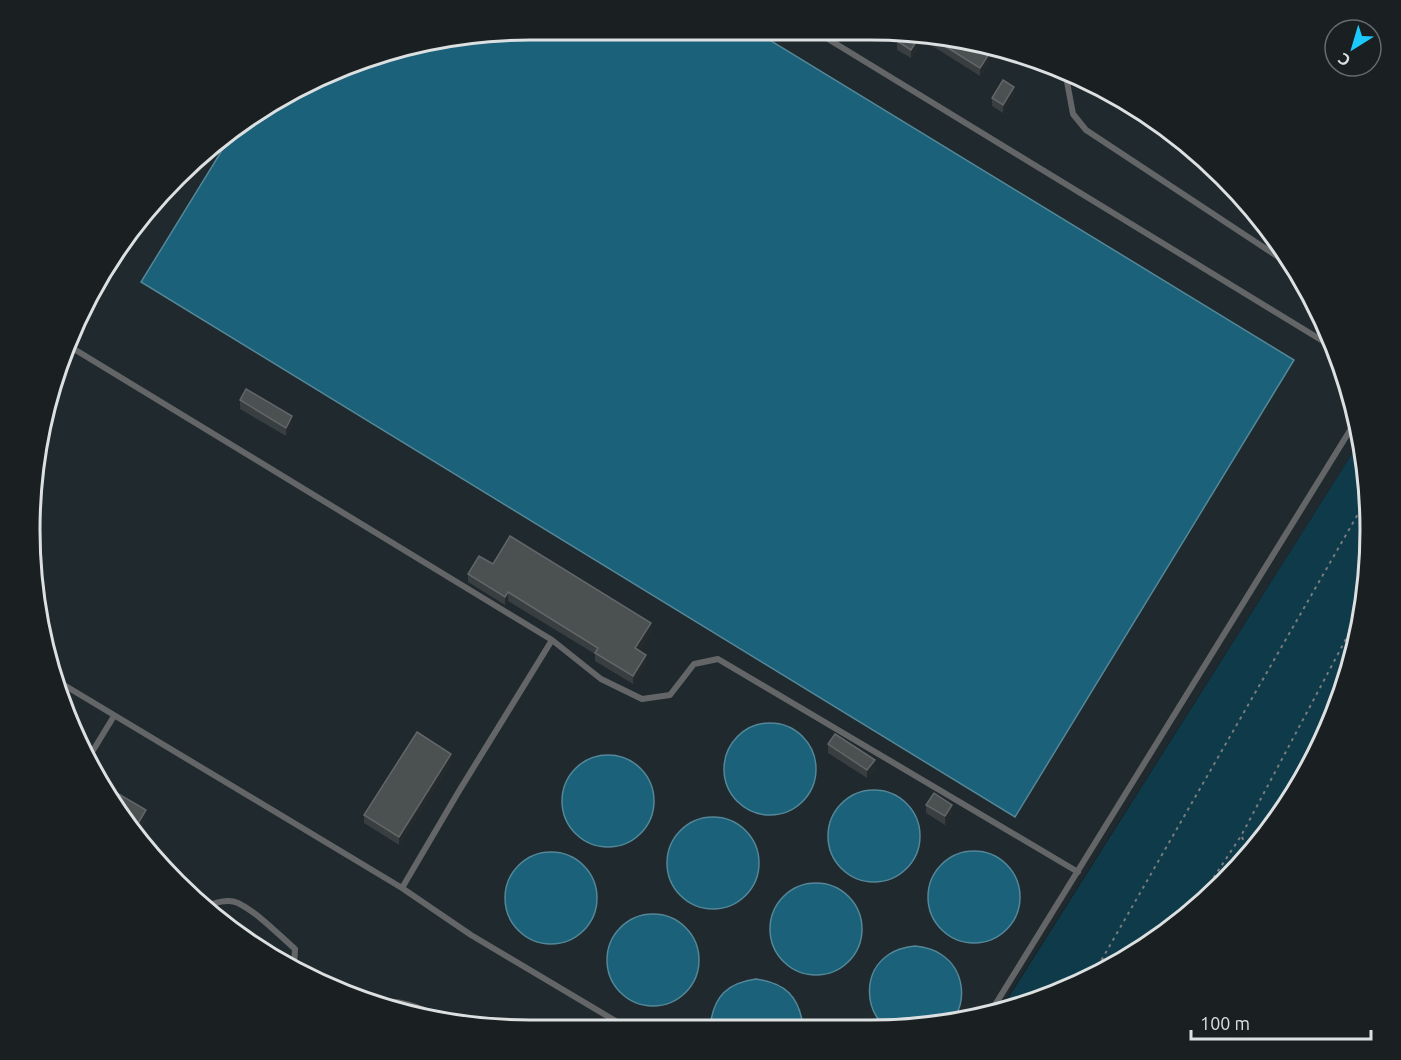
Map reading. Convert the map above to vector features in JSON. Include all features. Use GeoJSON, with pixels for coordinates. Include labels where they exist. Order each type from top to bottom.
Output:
{"type":"FeatureCollection","features":[{"type":"Feature","properties":{"kind":"lane"},"geometry":{"type":"LineString","coordinates":[[830,40],[1322,340]]}},
{"type":"Feature","properties":{"kind":"lane"},"geometry":{"type":"LineString","coordinates":[[1067,82],[1073,114],[1086,130],[1276,256]]}},
{"type":"Feature","properties":{"kind":"lane"},"geometry":{"type":"LineString","coordinates":[[75,350],[552,640],[601,679],[642,699],[670,695],[694,664],[718,659],[1078,872]]}},
{"type":"Feature","properties":{"kind":"lane"},"geometry":{"type":"LineString","coordinates":[[996,1003],[1350,430]]}},
{"type":"Feature","properties":{"kind":"lane"},"geometry":{"type":"LineString","coordinates":[[402,888],[552,640]]}},
{"type":"Feature","properties":{"kind":"lane"},"geometry":{"type":"LineString","coordinates":[[66,686],[402,888],[471,935],[614,1020]]}},
{"type":"Feature","properties":{"kind":"lane"},"geometry":{"type":"LineString","coordinates":[[93,751],[114,716]]}},
{"type":"Feature","properties":{"kind":"lane"},"geometry":{"type":"LineString","coordinates":[[212,902],[236,902],[272,928],[295,949],[294,959]]}},
{"type":"Feature","properties":{"kind":"path"},"geometry":{"type":"LineString","coordinates":[[1099,963],[1359,511]]}},
{"type":"Feature","properties":{"kind":"path"},"geometry":{"type":"LineString","coordinates":[[1211,882],[1241,836],[1349,635]]}},
{"type":"Feature","properties":{"kind":"path"},"geometry":{"type":"LineString","coordinates":[[1241,836],[1245,845]]}},
{"type":"Feature","properties":{"kind":"shaded area"},"geometry":{"type":"Polygon","coordinates":[[[530,40],[871,40],[903,42],[935,45],[998,57],[1028,66],[1088,91],[1143,123],[1194,162],[1239,207],[1259,232],[1295,285],[1323,343],[1344,403],[1354,451],[1005,1001],[935,1015],[871,1020],[530,1020],[498,1018],[466,1015],[403,1003],[373,994],[313,969],[258,937],[207,898],[162,853],[123,802],[91,747],[66,687],[57,657],[45,594],[40,530],[42,498],[45,466],[57,403],[66,373],[91,313],[123,258],[142,232],[162,207],[207,162],[258,123],[285,106],[313,91],[373,66],[403,57],[466,45],[530,40]]]}},
{"type":"Feature","properties":{"kind":"shaded area"},"geometry":{"type":"Polygon","coordinates":[[[770,40],[1294,360],[1015,817],[141,282],[222,150],[285,106],[313,91],[373,66],[435,50],[498,42],[770,40]]]}},
{"type":"Feature","properties":{"kind":"shaded area"},"geometry":{"type":"Polygon","coordinates":[[[1354,451],[1360,530],[1356,594],[1351,625],[1335,687],[1323,717],[1310,747],[1278,802],[1239,853],[1194,898],[1169,918],[1116,954],[1088,969],[1007,1000],[1354,451]]]}},
{"type":"Feature","properties":{"kind":"shaded area"},"geometry":{"type":"Polygon","coordinates":[[[770,723],[788,726],[803,736],[813,751],[816,769],[813,787],[803,802],[788,812],[770,815],[752,812],[737,802],[727,787],[724,769],[727,751],[737,736],[752,726],[770,723]]]}},
{"type":"Feature","properties":{"kind":"shaded area"},"geometry":{"type":"Polygon","coordinates":[[[608,755],[626,758],[641,768],[651,783],[654,801],[651,819],[641,834],[626,844],[608,847],[590,844],[575,834],[565,819],[562,801],[565,783],[575,768],[590,758],[608,755]]]}},
{"type":"Feature","properties":{"kind":"shaded area"},"geometry":{"type":"Polygon","coordinates":[[[874,790],[892,793],[907,803],[917,818],[920,836],[917,854],[907,869],[892,879],[874,882],[856,879],[841,869],[831,854],[828,836],[831,818],[841,803],[856,793],[874,790]]]}},
{"type":"Feature","properties":{"kind":"shaded area"},"geometry":{"type":"Polygon","coordinates":[[[713,817],[731,820],[746,830],[756,845],[759,863],[756,881],[746,896],[731,906],[713,909],[695,906],[680,896],[670,881],[667,863],[670,845],[680,830],[695,820],[713,817]]]}},
{"type":"Feature","properties":{"kind":"shaded area"},"geometry":{"type":"Polygon","coordinates":[[[974,851],[992,854],[1007,864],[1017,879],[1020,897],[1017,915],[1007,930],[992,940],[974,943],[956,940],[941,930],[931,915],[928,897],[931,879],[941,864],[956,854],[974,851]]]}},
{"type":"Feature","properties":{"kind":"shaded area"},"geometry":{"type":"Polygon","coordinates":[[[551,852],[569,855],[584,865],[594,880],[597,898],[594,916],[584,931],[569,941],[551,944],[533,941],[518,931],[508,916],[505,898],[508,880],[518,865],[533,855],[551,852]]]}},
{"type":"Feature","properties":{"kind":"shaded area"},"geometry":{"type":"Polygon","coordinates":[[[816,883],[834,886],[849,896],[859,911],[862,929],[859,947],[849,962],[834,972],[816,975],[798,972],[783,962],[773,947],[770,929],[773,911],[783,896],[798,886],[816,883]]]}},
{"type":"Feature","properties":{"kind":"shaded area"},"geometry":{"type":"Polygon","coordinates":[[[653,914],[671,917],[686,927],[696,942],[699,960],[696,978],[686,993],[671,1003],[653,1006],[635,1003],[620,993],[610,978],[607,960],[610,942],[620,927],[635,917],[653,914]]]}},
{"type":"Feature","properties":{"kind":"shaded area"},"geometry":{"type":"Polygon","coordinates":[[[915,946],[926,948],[936,951],[949,961],[955,969],[961,987],[960,1005],[957,1011],[878,1020],[870,999],[874,970],[891,953],[915,946]]]}},
{"type":"Feature","properties":{"kind":"shaded area"},"geometry":{"type":"Polygon","coordinates":[[[756,979],[783,988],[794,999],[802,1020],[711,1020],[715,1007],[724,993],[746,981],[756,979]]]}},
{"type":"Feature","properties":{"kind":"building"},"geometry":{"type":"Polygon","coordinates":[[[898,42],[915,43],[911,50],[898,42]]]}},
{"type":"Feature","properties":{"kind":"building"},"geometry":{"type":"Polygon","coordinates":[[[946,47],[988,55],[980,68],[946,47]]]}},
{"type":"Feature","properties":{"kind":"building"},"geometry":{"type":"Polygon","coordinates":[[[1003,80],[1014,87],[1003,105],[992,98],[1003,80]]]}},
{"type":"Feature","properties":{"kind":"building"},"geometry":{"type":"Polygon","coordinates":[[[246,389],[292,416],[286,428],[240,400],[246,389]]]}},
{"type":"Feature","properties":{"kind":"building"},"geometry":{"type":"Polygon","coordinates":[[[510,536],[651,623],[635,648],[646,655],[633,676],[595,653],[598,648],[508,592],[505,597],[468,574],[479,556],[493,564],[510,536]]]}},
{"type":"Feature","properties":{"kind":"building"},"geometry":{"type":"Polygon","coordinates":[[[417,732],[451,754],[399,837],[364,815],[417,732]]]}},
{"type":"Feature","properties":{"kind":"building"},"geometry":{"type":"Polygon","coordinates":[[[835,734],[875,760],[867,770],[828,744],[835,734]]]}},
{"type":"Feature","properties":{"kind":"building"},"geometry":{"type":"Polygon","coordinates":[[[118,793],[146,810],[138,823],[118,793]]]}},
{"type":"Feature","properties":{"kind":"building"},"geometry":{"type":"Polygon","coordinates":[[[934,793],[952,805],[945,816],[926,805],[934,793]]]}}]}
